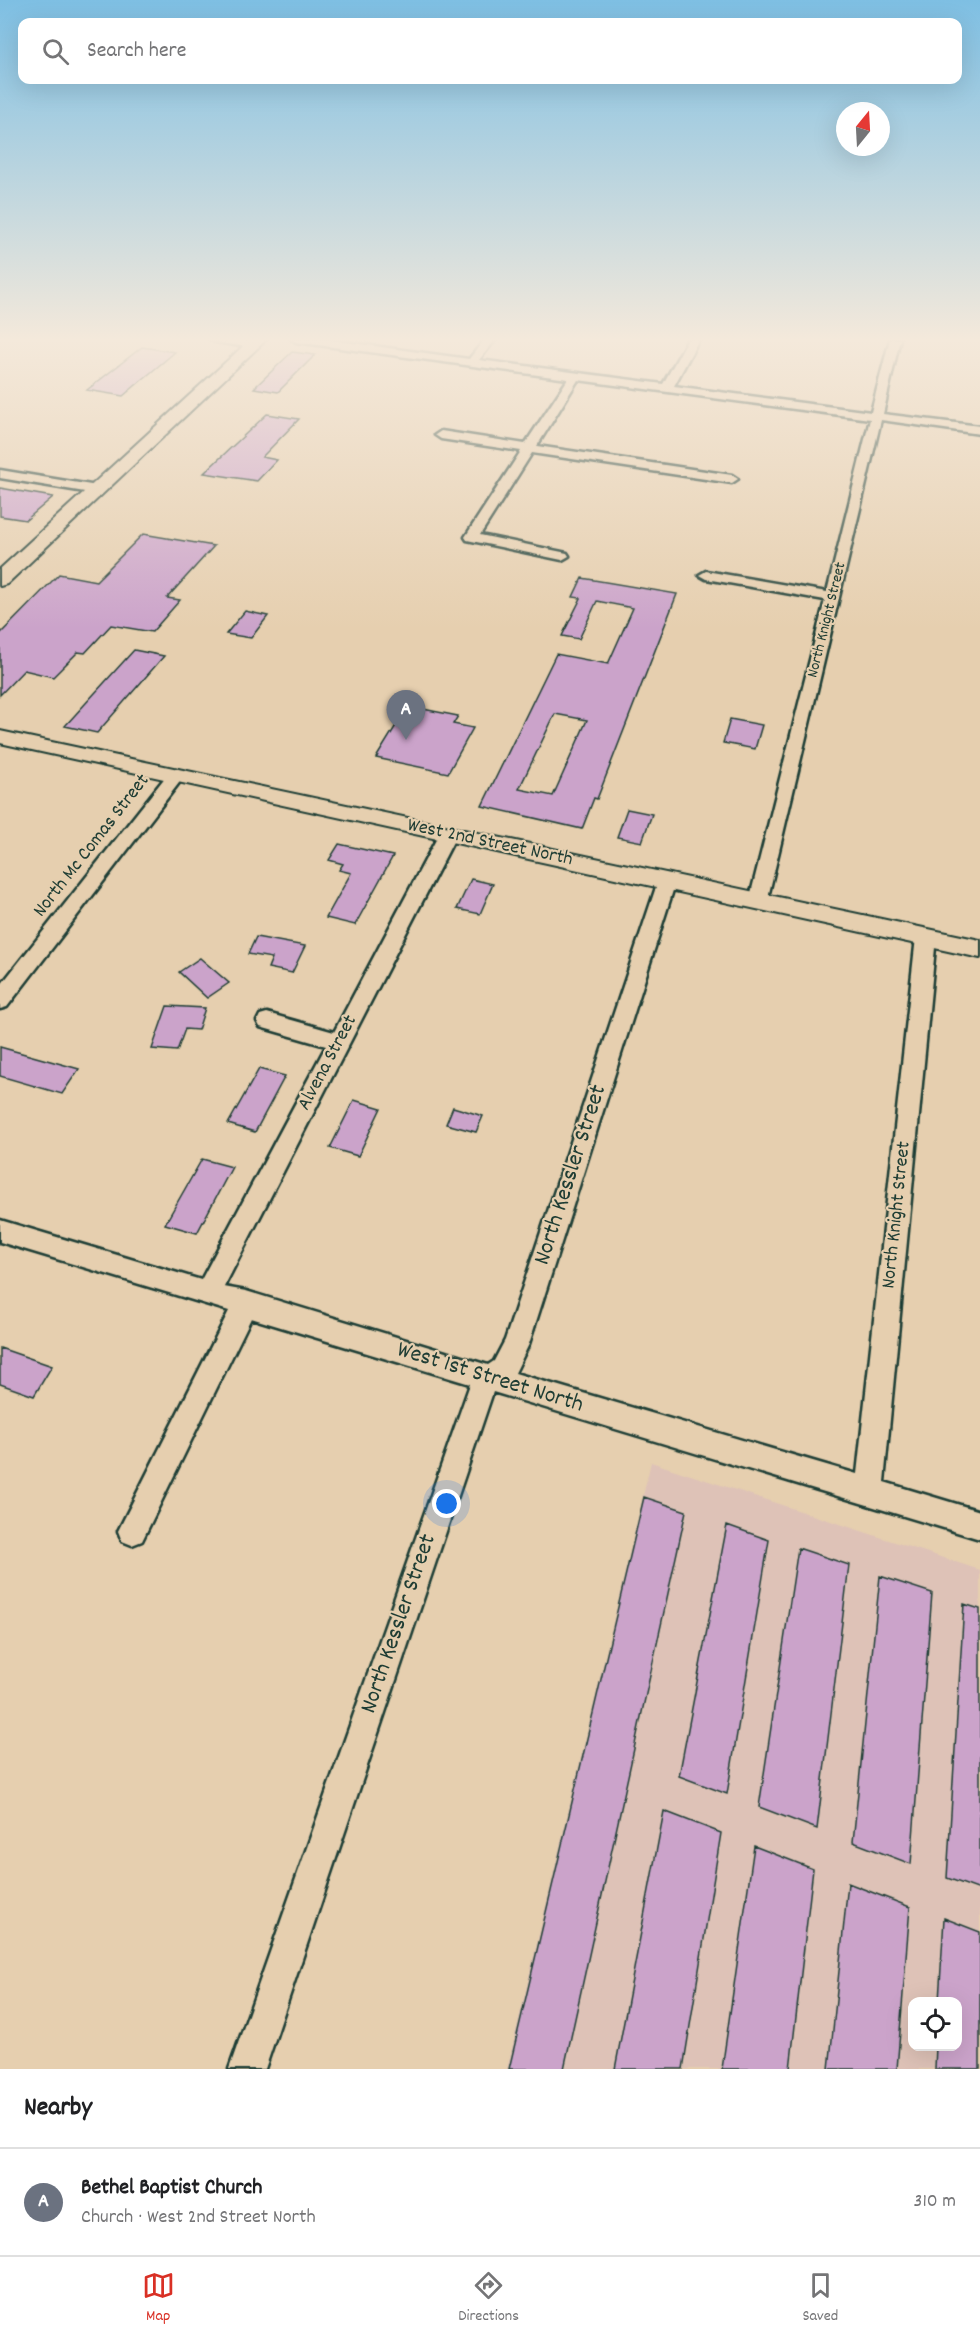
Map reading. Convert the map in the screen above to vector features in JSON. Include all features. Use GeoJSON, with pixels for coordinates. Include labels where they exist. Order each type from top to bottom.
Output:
{"type":"FeatureCollection","features":[{"type":"Feature","properties":{"kind":"main road"},"geometry":{"type":"LineString","coordinates":[[0,580],[156,436]]}},
{"type":"Feature","properties":{"kind":"street"},"geometry":{"type":"LineString","coordinates":[[445,436],[732,479]]}},
{"type":"Feature","properties":{"kind":"street"},"geometry":{"type":"LineString","coordinates":[[538,436],[472,537],[562,556]]}},
{"type":"Feature","properties":{"kind":"street","name":"North Knight Street"},"geometry":{"type":"LineString","coordinates":[[759,901],[872,436]]}},
{"type":"Feature","properties":{"kind":"street"},"geometry":{"type":"LineString","coordinates":[[0,474],[97,490]]}},
{"type":"Feature","properties":{"kind":"street"},"geometry":{"type":"LineString","coordinates":[[706,575],[832,597]]}},
{"type":"Feature","properties":{"kind":"street","name":"West 2nd Street North"},"geometry":{"type":"LineString","coordinates":[[0,737],[980,948]]}},
{"type":"Feature","properties":{"kind":"street","name":"North Mc Comas Street"},"geometry":{"type":"LineString","coordinates":[[0,1001],[176,775]]}},
{"type":"Feature","properties":{"kind":"street","name":"Alvena Street"},"geometry":{"type":"LineString","coordinates":[[208,1292],[448,834]]}},
{"type":"Feature","properties":{"kind":"street","name":"North Kessler Street"},"geometry":{"type":"LineString","coordinates":[[247,2069],[483,1383],[503,1370],[516,1344],[667,881]]}},
{"type":"Feature","properties":{"kind":"street","name":"North Knight Street"},"geometry":{"type":"LineString","coordinates":[[868,1492],[926,937]]}},
{"type":"Feature","properties":{"kind":"street"},"geometry":{"type":"LineString","coordinates":[[267,1021],[340,1042]]}},
{"type":"Feature","properties":{"kind":"street","name":"West 1st Street North"},"geometry":{"type":"LineString","coordinates":[[0,1231],[980,1525]]}},
{"type":"Feature","properties":{"kind":"street"},"geometry":{"type":"LineString","coordinates":[[132,1531],[246,1303]]}},
{"type":"Feature","properties":{"kind":"shaded area"},"geometry":{"type":"Polygon","coordinates":[[[651,1462],[980,1570],[980,2069],[507,2069],[651,1462]]]}},
{"type":"Feature","properties":{"kind":"building"},"geometry":{"type":"Polygon","coordinates":[[[244,436],[283,436],[262,457],[277,460],[257,481],[204,473],[244,436]]]}},
{"type":"Feature","properties":{"kind":"building"},"geometry":{"type":"Polygon","coordinates":[[[0,488],[53,497],[26,520],[0,516],[0,488]]]}},
{"type":"Feature","properties":{"kind":"building"},"geometry":{"type":"Polygon","coordinates":[[[143,534],[214,546],[167,598],[180,600],[152,632],[111,625],[85,653],[78,652],[53,677],[24,670],[0,695],[0,634],[59,574],[96,581],[143,534]]]}},
{"type":"Feature","properties":{"kind":"building"},"geometry":{"type":"Polygon","coordinates":[[[582,578],[677,594],[597,799],[594,798],[582,829],[482,806],[556,654],[608,664],[633,608],[597,601],[579,639],[562,636],[581,598],[573,597],[582,578]],[[555,714],[519,789],[553,796],[587,720],[555,714]]]}},
{"type":"Feature","properties":{"kind":"building"},"geometry":{"type":"Polygon","coordinates":[[[245,611],[268,616],[251,638],[226,634],[245,611]]]}},
{"type":"Feature","properties":{"kind":"building"},"geometry":{"type":"Polygon","coordinates":[[[134,650],[164,656],[97,733],[65,726],[134,650]]]}},
{"type":"Feature","properties":{"kind":"building"},"geometry":{"type":"Polygon","coordinates":[[[408,706],[458,716],[453,724],[473,728],[448,773],[376,758],[408,706]]]}},
{"type":"Feature","properties":{"kind":"building"},"geometry":{"type":"Polygon","coordinates":[[[730,719],[762,725],[755,749],[723,743],[730,719]]]}},
{"type":"Feature","properties":{"kind":"building"},"geometry":{"type":"Polygon","coordinates":[[[627,809],[652,814],[642,842],[617,837],[627,809]]]}},
{"type":"Feature","properties":{"kind":"building"},"geometry":{"type":"Polygon","coordinates":[[[339,844],[393,856],[355,925],[326,918],[351,873],[339,870],[343,864],[329,860],[339,844]]]}},
{"type":"Feature","properties":{"kind":"building"},"geometry":{"type":"Polygon","coordinates":[[[471,879],[493,884],[480,914],[457,909],[471,879]]]}},
{"type":"Feature","properties":{"kind":"building"},"geometry":{"type":"Polygon","coordinates":[[[256,937],[305,946],[292,973],[268,968],[272,958],[248,954],[256,937]]]}},
{"type":"Feature","properties":{"kind":"building"},"geometry":{"type":"Polygon","coordinates":[[[200,958],[229,983],[207,998],[179,972],[200,958]]]}},
{"type":"Feature","properties":{"kind":"building"},"geometry":{"type":"Polygon","coordinates":[[[167,1006],[205,1008],[198,1030],[185,1029],[177,1051],[152,1049],[167,1006]]]}},
{"type":"Feature","properties":{"kind":"building"},"geometry":{"type":"Polygon","coordinates":[[[0,1047],[79,1069],[62,1094],[0,1076],[0,1047]]]}},
{"type":"Feature","properties":{"kind":"building"},"geometry":{"type":"Polygon","coordinates":[[[259,1069],[285,1076],[255,1132],[228,1124],[259,1069]]]}},
{"type":"Feature","properties":{"kind":"building"},"geometry":{"type":"Polygon","coordinates":[[[354,1100],[381,1108],[358,1156],[330,1148],[354,1100]]]}},
{"type":"Feature","properties":{"kind":"building"},"geometry":{"type":"Polygon","coordinates":[[[453,1107],[483,1116],[476,1132],[446,1124],[453,1107]]]}},
{"type":"Feature","properties":{"kind":"building"},"geometry":{"type":"Polygon","coordinates":[[[202,1159],[232,1167],[197,1233],[165,1224],[202,1159]]]}},
{"type":"Feature","properties":{"kind":"building"},"geometry":{"type":"Polygon","coordinates":[[[0,1348],[52,1366],[34,1396],[0,1384],[0,1348]]]}},
{"type":"Feature","properties":{"kind":"building"},"geometry":{"type":"Polygon","coordinates":[[[644,1497],[686,1511],[564,2069],[509,2069],[644,1497]]]}},
{"type":"Feature","properties":{"kind":"building"},"geometry":{"type":"Polygon","coordinates":[[[727,1525],[769,1540],[727,1794],[679,1776],[727,1525]]]}},
{"type":"Feature","properties":{"kind":"building"},"geometry":{"type":"Polygon","coordinates":[[[798,1548],[849,1565],[817,1829],[759,1807],[798,1548]]]}},
{"type":"Feature","properties":{"kind":"building"},"geometry":{"type":"Polygon","coordinates":[[[880,1576],[932,1593],[911,1864],[853,1842],[880,1576]]]}},
{"type":"Feature","properties":{"kind":"building"},"geometry":{"type":"Polygon","coordinates":[[[964,1604],[980,1609],[980,1890],[947,1878],[964,1604]]]}},
{"type":"Feature","properties":{"kind":"building"},"geometry":{"type":"Polygon","coordinates":[[[664,1811],[721,1833],[683,2069],[615,2069],[664,1811]]]}},
{"type":"Feature","properties":{"kind":"building"},"geometry":{"type":"Polygon","coordinates":[[[754,1846],[813,1869],[790,2069],[722,2069],[754,1846]]]}},
{"type":"Feature","properties":{"kind":"building"},"geometry":{"type":"Polygon","coordinates":[[[848,1883],[910,1907],[897,2069],[829,2069],[848,1883]]]}},
{"type":"Feature","properties":{"kind":"building"},"geometry":{"type":"Polygon","coordinates":[[[944,1918],[980,1932],[980,2069],[935,2069],[936,2051],[962,2051],[962,1997],[939,1997],[944,1918]]]}},
{"type":"Feature","properties":{"kind":"place","name":"Bethel Baptist Church"},"geometry":{"type":"Point","coordinates":[406,740]}}]}
